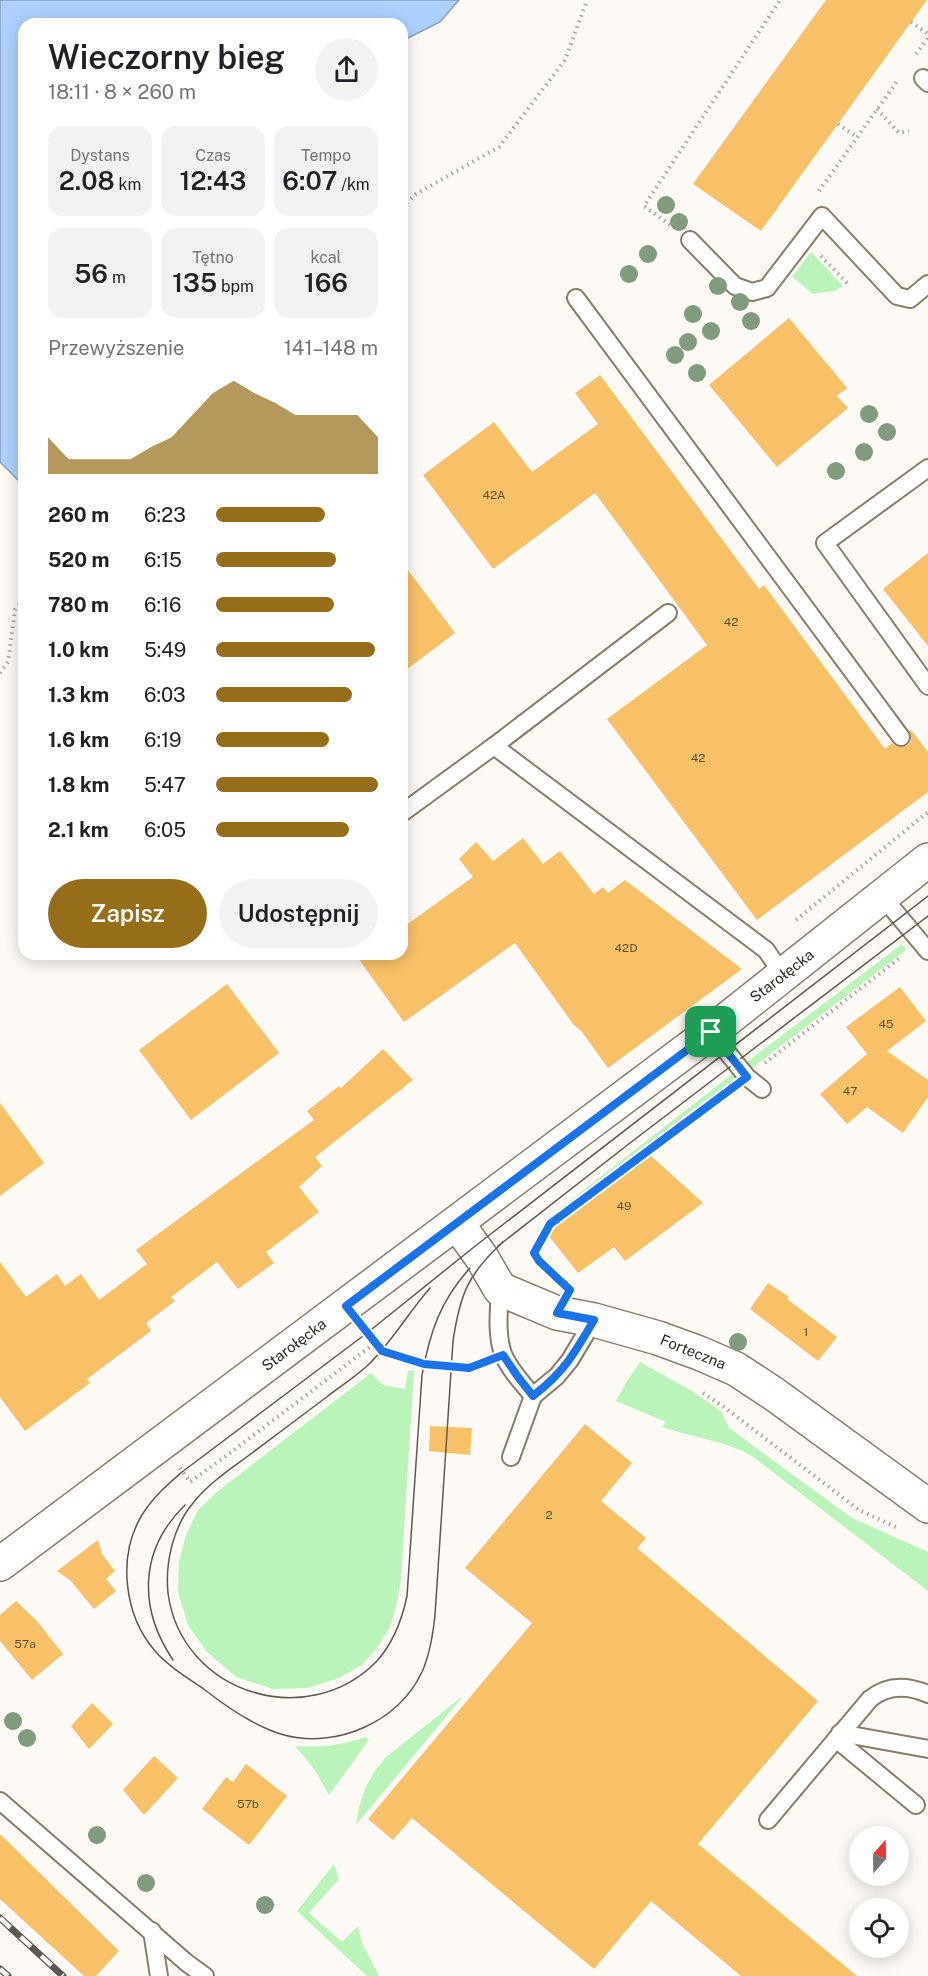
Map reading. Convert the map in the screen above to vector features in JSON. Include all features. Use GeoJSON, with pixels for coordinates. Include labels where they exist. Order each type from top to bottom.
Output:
{"type":"FeatureCollection","features":[{"type":"Feature","properties":{"kind":"street","name":"Starołęcka"},"geometry":{"type":"LineString","coordinates":[[0,1564],[711,1032],[928,860]]}},
{"type":"Feature","properties":{"kind":"street"},"geometry":{"type":"LineString","coordinates":[[457,1223],[482,1258],[500,1289]]}},
{"type":"Feature","properties":{"kind":"street","name":"Forteczna"},"geometry":{"type":"LineString","coordinates":[[500,1289],[557,1313],[594,1320],[658,1338],[736,1369],[928,1506]]}},
{"type":"Feature","properties":{"kind":"lane"},"geometry":{"type":"LineString","coordinates":[[690,240],[735,286],[752,292],[767,288],[822,216],[897,296],[910,299],[928,284]]}},
{"type":"Feature","properties":{"kind":"lane"},"geometry":{"type":"LineString","coordinates":[[576,298],[901,737]]}},
{"type":"Feature","properties":{"kind":"lane"},"geometry":{"type":"LineString","coordinates":[[928,468],[825,543],[928,686]]}},
{"type":"Feature","properties":{"kind":"lane"},"geometry":{"type":"LineString","coordinates":[[408,809],[668,613]]}},
{"type":"Feature","properties":{"kind":"lane"},"geometry":{"type":"LineString","coordinates":[[494,746],[766,950],[783,975]]}},
{"type":"Feature","properties":{"kind":"lane"},"geometry":{"type":"LineString","coordinates":[[882,896],[924,946]]}},
{"type":"Feature","properties":{"kind":"lane"},"geometry":{"type":"LineString","coordinates":[[711,1032],[747,1077],[762,1089]]}},
{"type":"Feature","properties":{"kind":"lane"},"geometry":{"type":"LineString","coordinates":[[500,1289],[498,1322],[503,1355],[533,1396]]}},
{"type":"Feature","properties":{"kind":"lane"},"geometry":{"type":"LineString","coordinates":[[511,1457],[533,1396],[557,1376],[570,1360],[594,1320]]}},
{"type":"Feature","properties":{"kind":"lane"},"geometry":{"type":"LineString","coordinates":[[768,1820],[870,1699],[879,1692],[901,1687],[916,1689],[928,1694]]}},
{"type":"Feature","properties":{"kind":"lane"},"geometry":{"type":"LineString","coordinates":[[838,1736],[928,1749]]}},
{"type":"Feature","properties":{"kind":"lane"},"geometry":{"type":"LineString","coordinates":[[838,1736],[916,1805]]}},
{"type":"Feature","properties":{"kind":"lane"},"geometry":{"type":"LineString","coordinates":[[0,1801],[205,1976]]}},
{"type":"Feature","properties":{"kind":"lane"},"geometry":{"type":"LineString","coordinates":[[152,1931],[159,1976]]}},
{"type":"Feature","properties":{"kind":"path"},"geometry":{"type":"LineString","coordinates":[[408,202],[417,194],[499,147],[565,60],[587,0]]}},
{"type":"Feature","properties":{"kind":"path"},"geometry":{"type":"LineString","coordinates":[[690,240],[644,206],[780,0]]}},
{"type":"Feature","properties":{"kind":"path"},"geometry":{"type":"LineString","coordinates":[[911,22],[928,36],[915,56]]}},
{"type":"Feature","properties":{"kind":"path"},"geometry":{"type":"LineString","coordinates":[[818,191],[902,73]]}},
{"type":"Feature","properties":{"kind":"path"},"geometry":{"type":"LineString","coordinates":[[877,109],[899,133],[909,131]]}},
{"type":"Feature","properties":{"kind":"path"},"geometry":{"type":"LineString","coordinates":[[838,124],[857,137]]}},
{"type":"Feature","properties":{"kind":"path"},"geometry":{"type":"LineString","coordinates":[[804,239],[848,284]]}},
{"type":"Feature","properties":{"kind":"path"},"geometry":{"type":"LineString","coordinates":[[0,673],[8,662],[15,610],[18,606]]}},
{"type":"Feature","properties":{"kind":"path"},"geometry":{"type":"LineString","coordinates":[[557,1313],[570,1290],[539,1261],[534,1253],[550,1224],[924,946]]}},
{"type":"Feature","properties":{"kind":"path"},"geometry":{"type":"LineString","coordinates":[[346,1306],[382,1351],[424,1364],[469,1368],[503,1355]]}},
{"type":"Feature","properties":{"kind":"path"},"geometry":{"type":"LineString","coordinates":[[175,1462],[190,1482],[375,1343]]}},
{"type":"Feature","properties":{"kind":"path"},"geometry":{"type":"LineString","coordinates":[[697,1389],[859,1510],[901,1529]]}},
{"type":"Feature","properties":{"kind":"green space"},"geometry":{"type":"Polygon","coordinates":[[[811,252],[843,286],[834,291],[813,294],[792,277],[811,252]]]}},
{"type":"Feature","properties":{"kind":"green space"},"geometry":{"type":"Polygon","coordinates":[[[902,944],[906,950],[752,1068],[747,1062],[902,944]]]}},
{"type":"Feature","properties":{"kind":"green space"},"geometry":{"type":"Polygon","coordinates":[[[732,1074],[737,1080],[535,1234],[562,1207],[732,1074]]]}},
{"type":"Feature","properties":{"kind":"green space"},"geometry":{"type":"Polygon","coordinates":[[[640,1362],[692,1391],[721,1411],[729,1428],[852,1518],[928,1552],[928,1591],[752,1456],[720,1443],[662,1427],[666,1422],[616,1401],[640,1362]]]}},
{"type":"Feature","properties":{"kind":"green space"},"geometry":{"type":"Polygon","coordinates":[[[408,1370],[414,1371],[401,1579],[390,1627],[377,1648],[362,1665],[339,1678],[308,1688],[273,1689],[236,1677],[206,1651],[188,1625],[178,1592],[179,1562],[186,1535],[198,1510],[218,1491],[371,1373],[383,1385],[405,1389],[408,1370]]]}},
{"type":"Feature","properties":{"kind":"green space"},"geometry":{"type":"Polygon","coordinates":[[[464,1695],[356,1825],[365,1789],[374,1772],[386,1757],[464,1695]]]}},
{"type":"Feature","properties":{"kind":"green space"},"geometry":{"type":"Polygon","coordinates":[[[366,1737],[369,1740],[329,1795],[314,1769],[295,1746],[331,1745],[366,1737]]]}},
{"type":"Feature","properties":{"kind":"green space"},"geometry":{"type":"Polygon","coordinates":[[[334,1864],[339,1879],[309,1913],[342,1942],[358,1926],[362,1943],[379,1976],[367,1976],[297,1911],[334,1864]]]}},
{"type":"Feature","properties":{"kind":"water"},"geometry":{"type":"Polygon","coordinates":[[[0,0],[459,0],[440,22],[408,38],[408,18],[18,18],[18,480],[0,462],[0,0]]]}},
{"type":"Feature","properties":{"kind":"building"},"geometry":{"type":"Polygon","coordinates":[[[826,0],[927,0],[761,231],[693,184],[826,0]]]}},
{"type":"Feature","properties":{"kind":"building"},"geometry":{"type":"Polygon","coordinates":[[[789,318],[847,388],[837,396],[848,408],[777,467],[709,385],[789,318]]]}},
{"type":"Feature","properties":{"kind":"building"},"geometry":{"type":"Polygon","coordinates":[[[600,375],[759,589],[764,585],[885,749],[892,743],[897,747],[907,746],[911,741],[909,731],[911,730],[928,752],[928,792],[757,920],[607,719],[707,645],[595,493],[493,569],[423,475],[494,422],[532,472],[598,424],[575,393],[600,375]]]}},
{"type":"Feature","properties":{"kind":"building"},"geometry":{"type":"Polygon","coordinates":[[[928,553],[928,646],[883,589],[928,553]]]}},
{"type":"Feature","properties":{"kind":"building"},"geometry":{"type":"Polygon","coordinates":[[[408,570],[455,633],[408,668],[408,570]]]}},
{"type":"Feature","properties":{"kind":"building"},"geometry":{"type":"Polygon","coordinates":[[[523,838],[543,864],[560,851],[594,894],[603,887],[608,893],[625,880],[742,969],[608,1068],[582,1032],[573,1024],[515,943],[404,1022],[359,960],[408,960],[408,924],[473,877],[459,859],[476,842],[493,861],[523,838]]]}},
{"type":"Feature","properties":{"kind":"building"},"geometry":{"type":"Polygon","coordinates":[[[227,984],[279,1053],[191,1120],[139,1050],[227,984]]]}},
{"type":"Feature","properties":{"kind":"building"},"geometry":{"type":"Polygon","coordinates":[[[900,987],[926,1021],[887,1051],[928,1080],[928,1097],[903,1133],[867,1107],[847,1124],[820,1094],[867,1054],[846,1027],[900,987]]]}},
{"type":"Feature","properties":{"kind":"building"},"geometry":{"type":"Polygon","coordinates":[[[383,1049],[413,1080],[315,1157],[322,1166],[299,1187],[319,1212],[266,1252],[274,1263],[238,1289],[217,1262],[171,1297],[175,1301],[146,1323],[151,1331],[87,1379],[90,1383],[25,1431],[0,1397],[0,1262],[26,1297],[57,1274],[65,1286],[81,1274],[99,1300],[147,1264],[136,1250],[314,1120],[307,1111],[339,1086],[341,1088],[383,1049]]]}},
{"type":"Feature","properties":{"kind":"building"},"geometry":{"type":"Polygon","coordinates":[[[0,1103],[44,1163],[0,1196],[0,1103]]]}},
{"type":"Feature","properties":{"kind":"building"},"geometry":{"type":"Polygon","coordinates":[[[649,1154],[703,1203],[625,1261],[614,1247],[578,1273],[545,1231],[649,1154]]]}},
{"type":"Feature","properties":{"kind":"building"},"geometry":{"type":"Polygon","coordinates":[[[768,1283],[789,1297],[787,1299],[837,1337],[818,1361],[750,1309],[768,1283]]]}},
{"type":"Feature","properties":{"kind":"building"},"geometry":{"type":"Polygon","coordinates":[[[585,1424],[632,1463],[601,1501],[646,1538],[637,1548],[818,1701],[698,1844],[857,1976],[741,1976],[651,1901],[594,1969],[412,1818],[393,1840],[368,1819],[532,1623],[465,1568],[585,1424]]]}},
{"type":"Feature","properties":{"kind":"building"},"geometry":{"type":"Polygon","coordinates":[[[430,1426],[472,1428],[470,1455],[429,1451],[430,1426]]]}},
{"type":"Feature","properties":{"kind":"building"},"geometry":{"type":"Polygon","coordinates":[[[98,1540],[102,1554],[115,1571],[106,1579],[116,1591],[94,1609],[70,1580],[57,1571],[98,1540]]]}},
{"type":"Feature","properties":{"kind":"building"},"geometry":{"type":"Polygon","coordinates":[[[16,1601],[36,1620],[63,1654],[32,1680],[0,1641],[0,1615],[16,1601]]]}},
{"type":"Feature","properties":{"kind":"building"},"geometry":{"type":"Polygon","coordinates":[[[92,1703],[113,1724],[89,1749],[71,1726],[92,1703]]]}},
{"type":"Feature","properties":{"kind":"building"},"geometry":{"type":"Polygon","coordinates":[[[154,1756],[178,1778],[144,1815],[123,1790],[154,1756]]]}},
{"type":"Feature","properties":{"kind":"building"},"geometry":{"type":"Polygon","coordinates":[[[246,1764],[287,1796],[249,1845],[202,1809],[226,1777],[233,1782],[246,1764]]]}},
{"type":"Feature","properties":{"kind":"building"},"geometry":{"type":"Polygon","coordinates":[[[0,1834],[119,1951],[96,1976],[84,1976],[0,1899],[0,1834]]]}},
{"type":"Feature","properties":{"kind":"tram line"},"geometry":{"type":"LineString","coordinates":[[503,1242],[481,1264],[467,1286],[456,1325],[453,1341],[435,1615],[431,1644],[422,1672],[398,1705],[382,1718],[364,1728],[345,1734],[325,1738],[304,1738],[273,1732],[252,1722],[223,1704],[166,1662],[155,1651],[136,1620],[127,1585],[129,1548],[134,1531],[151,1503],[182,1472],[367,1333],[474,1247],[928,896]]}},
{"type":"Feature","properties":{"kind":"tram line"},"geometry":{"type":"LineString","coordinates":[[498,1246],[928,916]]}},
{"type":"Feature","properties":{"kind":"tram line"},"geometry":{"type":"LineString","coordinates":[[430,1288],[367,1366],[212,1483],[193,1503],[180,1523],[169,1558],[167,1582],[178,1628],[196,1656],[221,1677],[251,1692],[284,1697],[317,1695],[348,1683],[377,1661],[388,1647],[400,1622],[407,1596],[425,1359],[444,1305],[470,1268]]}},
{"type":"Feature","properties":{"kind":"tram line"},"geometry":{"type":"LineString","coordinates":[[173,1660],[154,1620],[149,1600],[149,1580],[152,1560],[159,1541],[170,1522],[185,1505]]}},
{"type":"Feature","properties":{"kind":"railway"},"geometry":{"type":"LineString","coordinates":[[0,1918],[63,1976]]}},
{"type":"Feature","properties":{"kind":"railway"},"geometry":{"type":"LineString","coordinates":[[0,1969],[8,1976]]}},
{"type":"Feature","properties":{"kind":"route"},"geometry":{"type":"LineString","coordinates":[[711,1032],[747,1077],[550,1224],[534,1253],[556,1279],[570,1290],[557,1313],[594,1320],[578,1349],[557,1376],[533,1396],[503,1355],[469,1368],[424,1364],[382,1351],[346,1306],[711,1032]]}}]}
